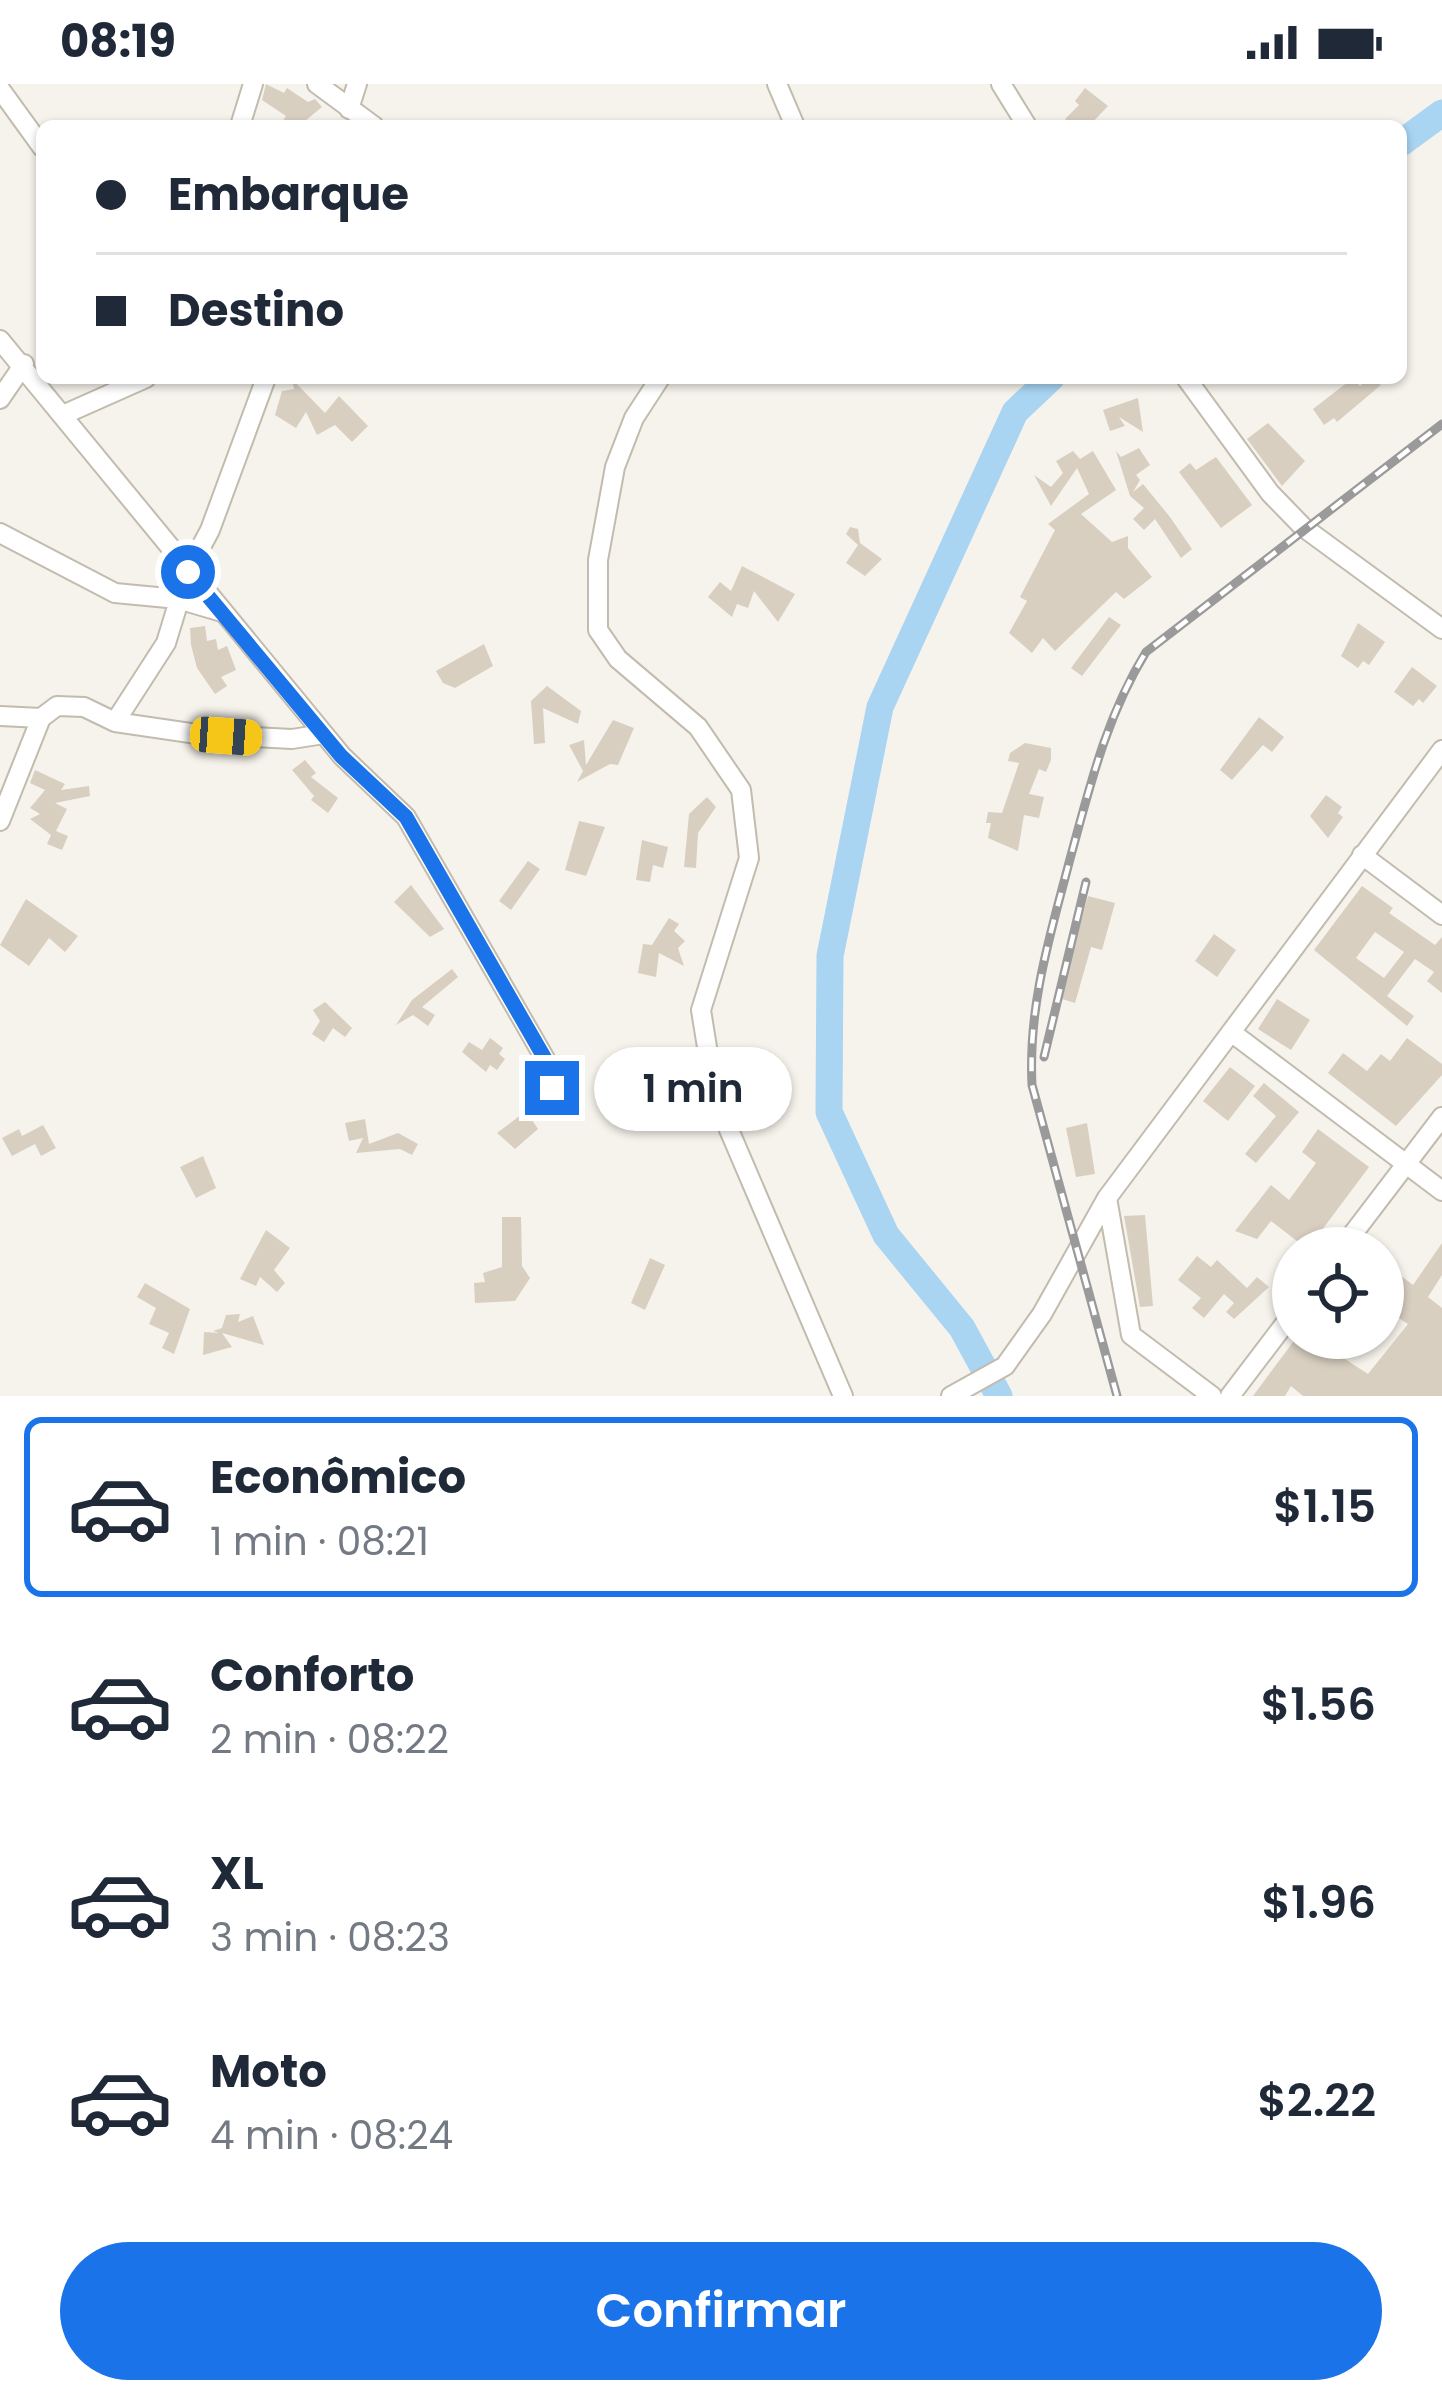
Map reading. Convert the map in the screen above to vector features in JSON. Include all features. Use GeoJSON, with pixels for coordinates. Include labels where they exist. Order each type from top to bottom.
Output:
{"type":"FeatureCollection","features":[{"type":"Feature","properties":{"kind":"street"},"geometry":{"type":"LineString","coordinates":[[242,120],[253,84]]}},
{"type":"Feature","properties":{"kind":"street"},"geometry":{"type":"LineString","coordinates":[[317,84],[360,120]]}},
{"type":"Feature","properties":{"kind":"street"},"geometry":{"type":"LineString","coordinates":[[357,84],[360,120]]}},
{"type":"Feature","properties":{"kind":"street"},"geometry":{"type":"LineString","coordinates":[[777,84],[792,120]]}},
{"type":"Feature","properties":{"kind":"street"},"geometry":{"type":"LineString","coordinates":[[1000,84],[1023,120]]}},
{"type":"Feature","properties":{"kind":"street"},"geometry":{"type":"LineString","coordinates":[[0,89],[36,139]]}},
{"type":"Feature","properties":{"kind":"street"},"geometry":{"type":"LineString","coordinates":[[0,340],[36,379]]}},
{"type":"Feature","properties":{"kind":"street"},"geometry":{"type":"LineString","coordinates":[[0,399],[24,364]]}},
{"type":"Feature","properties":{"kind":"street"},"geometry":{"type":"LineString","coordinates":[[40,384],[188,572],[324,734],[406,817],[552,1071],[552,1088]]}},
{"type":"Feature","properties":{"kind":"street"},"geometry":{"type":"LineString","coordinates":[[65,414],[132,384]]}},
{"type":"Feature","properties":{"kind":"street"},"geometry":{"type":"LineString","coordinates":[[115,722],[166,643],[188,572],[210,530],[264,384]]}},
{"type":"Feature","properties":{"kind":"street"},"geometry":{"type":"LineString","coordinates":[[656,384],[634,418],[615,467],[598,560],[598,630],[618,659],[698,727],[741,790],[749,858],[701,1010],[715,1097],[842,1396]]}},
{"type":"Feature","properties":{"kind":"street"},"geometry":{"type":"LineString","coordinates":[[1190,384],[1270,494],[1303,527],[1442,629]]}},
{"type":"Feature","properties":{"kind":"street"},"geometry":{"type":"LineString","coordinates":[[0,533],[116,592],[178,599],[222,612]]}},
{"type":"Feature","properties":{"kind":"street"},"geometry":{"type":"LineString","coordinates":[[0,716],[41,718],[70,704],[115,722],[256,738],[324,734]]}},
{"type":"Feature","properties":{"kind":"street"},"geometry":{"type":"LineString","coordinates":[[0,821],[41,718]]}},
{"type":"Feature","properties":{"kind":"street"},"geometry":{"type":"LineString","coordinates":[[952,1395],[1005,1366],[1042,1314],[1107,1198],[1442,750]]}},
{"type":"Feature","properties":{"kind":"street"},"geometry":{"type":"LineString","coordinates":[[1362,855],[1442,915]]}},
{"type":"Feature","properties":{"kind":"street"},"geometry":{"type":"LineString","coordinates":[[1232,1032],[1442,1191]]}},
{"type":"Feature","properties":{"kind":"street"},"geometry":{"type":"LineString","coordinates":[[1358,1227],[1442,1117]]}},
{"type":"Feature","properties":{"kind":"street"},"geometry":{"type":"LineString","coordinates":[[1107,1198],[1131,1335],[1212,1396]]}},
{"type":"Feature","properties":{"kind":"street"},"geometry":{"type":"LineString","coordinates":[[1229,1396],[1272,1340]]}},
{"type":"Feature","properties":{"kind":"building"},"geometry":{"type":"Polygon","coordinates":[[[266,84],[284,93],[287,88],[308,102],[315,99],[322,107],[306,120],[283,120],[286,116],[262,100],[266,84]]]}},
{"type":"Feature","properties":{"kind":"building"},"geometry":{"type":"Polygon","coordinates":[[[1085,88],[1108,106],[1095,120],[1066,120],[1079,105],[1075,101],[1085,88]]]}},
{"type":"Feature","properties":{"kind":"building"},"geometry":{"type":"Polygon","coordinates":[[[297,384],[325,413],[339,396],[368,426],[352,442],[335,425],[317,435],[306,412],[296,428],[275,415],[282,391],[297,384]]]}},
{"type":"Feature","properties":{"kind":"building"},"geometry":{"type":"Polygon","coordinates":[[[1345,384],[1381,385],[1337,422],[1334,418],[1324,425],[1313,409],[1345,384]]]}},
{"type":"Feature","properties":{"kind":"building"},"geometry":{"type":"Polygon","coordinates":[[[1138,398],[1143,432],[1119,417],[1125,426],[1110,431],[1103,410],[1138,398]]]}},
{"type":"Feature","properties":{"kind":"building"},"geometry":{"type":"Polygon","coordinates":[[[1268,423],[1305,461],[1282,486],[1247,439],[1268,423]]]}},
{"type":"Feature","properties":{"kind":"building"},"geometry":{"type":"Polygon","coordinates":[[[1139,448],[1150,465],[1136,475],[1140,480],[1133,492],[1143,484],[1170,517],[1192,549],[1181,558],[1155,519],[1144,530],[1133,519],[1144,508],[1130,496],[1116,451],[1121,457],[1139,448]]]}},
{"type":"Feature","properties":{"kind":"building"},"geometry":{"type":"Polygon","coordinates":[[[1073,451],[1080,459],[1093,451],[1116,490],[1081,514],[1112,542],[1128,536],[1128,548],[1152,577],[1124,599],[1116,592],[1055,651],[1043,638],[1032,653],[1009,633],[1027,601],[1020,597],[1055,530],[1048,524],[1089,494],[1077,468],[1051,506],[1034,475],[1051,487],[1063,473],[1056,461],[1073,451]]]}},
{"type":"Feature","properties":{"kind":"building"},"geometry":{"type":"Polygon","coordinates":[[[1216,457],[1252,505],[1221,528],[1179,472],[1190,463],[1196,470],[1216,457]]]}},
{"type":"Feature","properties":{"kind":"building"},"geometry":{"type":"Polygon","coordinates":[[[850,527],[858,529],[860,543],[882,559],[865,576],[846,563],[858,545],[846,534],[850,527]]]}},
{"type":"Feature","properties":{"kind":"building"},"geometry":{"type":"Polygon","coordinates":[[[742,566],[795,594],[778,622],[754,591],[748,608],[737,604],[732,617],[708,597],[720,582],[731,591],[742,566]]]}},
{"type":"Feature","properties":{"kind":"building"},"geometry":{"type":"Polygon","coordinates":[[[1109,617],[1121,625],[1082,676],[1071,668],[1109,617]]]}},
{"type":"Feature","properties":{"kind":"building"},"geometry":{"type":"Polygon","coordinates":[[[1358,623],[1385,642],[1369,665],[1363,661],[1358,668],[1341,656],[1358,623]]]}},
{"type":"Feature","properties":{"kind":"building"},"geometry":{"type":"Polygon","coordinates":[[[205,626],[207,641],[216,639],[218,650],[227,646],[236,670],[221,677],[227,686],[215,694],[197,668],[191,645],[190,628],[205,626]]]}},
{"type":"Feature","properties":{"kind":"building"},"geometry":{"type":"Polygon","coordinates":[[[484,644],[493,666],[455,688],[443,683],[436,671],[484,644]]]}},
{"type":"Feature","properties":{"kind":"building"},"geometry":{"type":"Polygon","coordinates":[[[1412,667],[1437,686],[1423,703],[1419,699],[1413,706],[1394,692],[1412,667]]]}},
{"type":"Feature","properties":{"kind":"building"},"geometry":{"type":"Polygon","coordinates":[[[547,686],[581,711],[578,724],[543,708],[545,743],[534,744],[531,701],[547,686]]]}},
{"type":"Feature","properties":{"kind":"building"},"geometry":{"type":"Polygon","coordinates":[[[1259,717],[1284,737],[1272,752],[1263,745],[1232,780],[1220,770],[1259,717]]]}},
{"type":"Feature","properties":{"kind":"building"},"geometry":{"type":"Polygon","coordinates":[[[613,720],[634,728],[618,765],[610,764],[577,782],[583,771],[569,745],[584,740],[586,765],[613,720]]]}},
{"type":"Feature","properties":{"kind":"building"},"geometry":{"type":"Polygon","coordinates":[[[1025,743],[1051,748],[1051,760],[1046,772],[1039,769],[1029,794],[1044,797],[1039,818],[1024,815],[1018,851],[988,838],[991,823],[986,823],[988,812],[1002,813],[1019,763],[1008,761],[1010,753],[1025,743]]]}},
{"type":"Feature","properties":{"kind":"building"},"geometry":{"type":"Polygon","coordinates":[[[305,760],[316,773],[311,777],[338,798],[328,813],[311,800],[314,796],[292,770],[305,760]]]}},
{"type":"Feature","properties":{"kind":"building"},"geometry":{"type":"Polygon","coordinates":[[[35,770],[65,784],[61,790],[89,786],[90,796],[55,803],[67,809],[56,831],[68,836],[62,850],[47,844],[51,835],[30,819],[40,814],[30,808],[45,790],[30,783],[35,770]]]}},
{"type":"Feature","properties":{"kind":"building"},"geometry":{"type":"Polygon","coordinates":[[[1326,795],[1342,807],[1338,813],[1343,817],[1328,838],[1310,816],[1326,795]]]}},
{"type":"Feature","properties":{"kind":"building"},"geometry":{"type":"Polygon","coordinates":[[[707,797],[716,807],[698,833],[696,868],[684,867],[689,814],[707,797]]]}},
{"type":"Feature","properties":{"kind":"building"},"geometry":{"type":"Polygon","coordinates":[[[579,821],[605,827],[586,876],[565,870],[579,821]]]}},
{"type":"Feature","properties":{"kind":"building"},"geometry":{"type":"Polygon","coordinates":[[[642,840],[668,847],[663,868],[653,865],[650,882],[636,880],[642,840]]]}},
{"type":"Feature","properties":{"kind":"building"},"geometry":{"type":"Polygon","coordinates":[[[528,861],[540,869],[511,910],[499,901],[528,861]]]}},
{"type":"Feature","properties":{"kind":"building"},"geometry":{"type":"Polygon","coordinates":[[[411,885],[444,929],[430,937],[394,902],[411,885]]]}},
{"type":"Feature","properties":{"kind":"building"},"geometry":{"type":"Polygon","coordinates":[[[1362,886],[1393,908],[1389,913],[1435,945],[1442,937],[1442,993],[1427,981],[1434,972],[1415,959],[1387,996],[1414,1016],[1407,1026],[1314,950],[1362,886]],[[1375,932],[1356,958],[1384,978],[1404,952],[1375,932]]]}},
{"type":"Feature","properties":{"kind":"building"},"geometry":{"type":"Polygon","coordinates":[[[1088,896],[1115,903],[1102,950],[1091,947],[1075,1003],[1059,998],[1088,896]]]}},
{"type":"Feature","properties":{"kind":"building"},"geometry":{"type":"Polygon","coordinates":[[[26,899],[78,936],[65,952],[49,938],[29,966],[0,945],[26,899]]]}},
{"type":"Feature","properties":{"kind":"building"},"geometry":{"type":"Polygon","coordinates":[[[669,918],[679,924],[674,931],[685,941],[678,948],[684,966],[659,953],[656,977],[638,973],[643,944],[652,945],[669,918]]]}},
{"type":"Feature","properties":{"kind":"building"},"geometry":{"type":"Polygon","coordinates":[[[1214,934],[1236,950],[1217,977],[1195,961],[1214,934]]]}},
{"type":"Feature","properties":{"kind":"building"},"geometry":{"type":"Polygon","coordinates":[[[452,969],[458,977],[422,1007],[435,1015],[428,1026],[413,1015],[396,1025],[412,1000],[452,969]]]}},
{"type":"Feature","properties":{"kind":"building"},"geometry":{"type":"Polygon","coordinates":[[[1277,999],[1310,1020],[1291,1050],[1258,1029],[1277,999]]]}},
{"type":"Feature","properties":{"kind":"building"},"geometry":{"type":"Polygon","coordinates":[[[325,1002],[352,1028],[345,1037],[333,1028],[324,1042],[312,1034],[320,1021],[313,1010],[325,1002]]]}},
{"type":"Feature","properties":{"kind":"building"},"geometry":{"type":"Polygon","coordinates":[[[490,1038],[503,1048],[499,1054],[505,1059],[497,1070],[490,1065],[486,1072],[462,1052],[469,1042],[482,1050],[490,1038]]]}},
{"type":"Feature","properties":{"kind":"building"},"geometry":{"type":"Polygon","coordinates":[[[1407,1038],[1442,1064],[1442,1075],[1396,1126],[1328,1073],[1343,1053],[1367,1071],[1381,1054],[1390,1061],[1407,1038]]]}},
{"type":"Feature","properties":{"kind":"building"},"geometry":{"type":"Polygon","coordinates":[[[1230,1067],[1255,1086],[1228,1121],[1203,1101],[1230,1067]]]}},
{"type":"Feature","properties":{"kind":"building"},"geometry":{"type":"Polygon","coordinates":[[[1264,1083],[1299,1112],[1256,1163],[1245,1154],[1276,1116],[1253,1096],[1264,1083]]]}},
{"type":"Feature","properties":{"kind":"building"},"geometry":{"type":"Polygon","coordinates":[[[526,1111],[538,1129],[515,1149],[497,1133],[526,1111]]]}},
{"type":"Feature","properties":{"kind":"building"},"geometry":{"type":"Polygon","coordinates":[[[365,1119],[369,1144],[398,1133],[418,1144],[412,1155],[400,1149],[356,1153],[363,1138],[349,1141],[345,1123],[365,1119]]]}},
{"type":"Feature","properties":{"kind":"building"},"geometry":{"type":"Polygon","coordinates":[[[1087,1123],[1095,1174],[1076,1177],[1066,1128],[1087,1123]]]}},
{"type":"Feature","properties":{"kind":"building"},"geometry":{"type":"Polygon","coordinates":[[[43,1125],[56,1148],[41,1156],[35,1144],[12,1156],[2,1138],[19,1129],[22,1136],[43,1125]]]}},
{"type":"Feature","properties":{"kind":"building"},"geometry":{"type":"Polygon","coordinates":[[[1318,1129],[1369,1167],[1324,1227],[1279,1227],[1271,1221],[1257,1239],[1235,1231],[1271,1185],[1289,1200],[1316,1163],[1302,1152],[1318,1129]]]}},
{"type":"Feature","properties":{"kind":"building"},"geometry":{"type":"Polygon","coordinates":[[[203,1156],[216,1188],[196,1198],[180,1167],[203,1156]]]}},
{"type":"Feature","properties":{"kind":"building"},"geometry":{"type":"Polygon","coordinates":[[[1145,1215],[1153,1306],[1140,1307],[1124,1216],[1145,1215]]]}},
{"type":"Feature","properties":{"kind":"building"},"geometry":{"type":"Polygon","coordinates":[[[502,1217],[521,1217],[522,1266],[530,1278],[515,1301],[475,1303],[474,1283],[485,1282],[483,1273],[502,1267],[502,1217]]]}},
{"type":"Feature","properties":{"kind":"building"},"geometry":{"type":"Polygon","coordinates":[[[266,1230],[290,1248],[274,1270],[285,1283],[277,1292],[260,1277],[256,1286],[240,1279],[266,1230]]]}},
{"type":"Feature","properties":{"kind":"building"},"geometry":{"type":"Polygon","coordinates":[[[1442,1243],[1442,1275],[1428,1297],[1442,1308],[1442,1396],[1303,1396],[1291,1386],[1285,1396],[1253,1396],[1280,1359],[1345,1359],[1368,1374],[1380,1359],[1404,1359],[1408,1324],[1404,1321],[1404,1278],[1413,1285],[1442,1243]]]}},
{"type":"Feature","properties":{"kind":"building"},"geometry":{"type":"Polygon","coordinates":[[[1197,1256],[1211,1267],[1217,1260],[1247,1288],[1257,1277],[1269,1287],[1234,1319],[1226,1312],[1234,1303],[1224,1294],[1204,1318],[1192,1308],[1201,1298],[1178,1280],[1197,1256]]]}},
{"type":"Feature","properties":{"kind":"building"},"geometry":{"type":"Polygon","coordinates":[[[650,1258],[665,1265],[645,1310],[631,1303],[650,1258]]]}},
{"type":"Feature","properties":{"kind":"building"},"geometry":{"type":"Polygon","coordinates":[[[145,1283],[190,1309],[174,1354],[162,1348],[169,1333],[149,1324],[156,1308],[137,1297],[145,1283]]]}},
{"type":"Feature","properties":{"kind":"building"},"geometry":{"type":"Polygon","coordinates":[[[240,1314],[238,1322],[253,1316],[264,1345],[222,1333],[232,1347],[203,1355],[204,1332],[219,1333],[213,1331],[222,1328],[226,1315],[240,1314]]]}},
{"type":"Feature","properties":{"kind":"waterway"},"geometry":{"type":"LineString","coordinates":[[1407,139],[1442,113]]}},
{"type":"Feature","properties":{"kind":"waterway"},"geometry":{"type":"LineString","coordinates":[[999,1396],[962,1328],[886,1235],[829,1112],[830,956],[880,707],[1015,412],[1045,384]]}},
{"type":"Feature","properties":{"kind":"railway"},"geometry":{"type":"LineString","coordinates":[[1117,1396],[1032,1085],[1033,1027],[1042,971],[1100,752],[1146,652],[1442,424]]}},
{"type":"Feature","properties":{"kind":"railway"},"geometry":{"type":"LineString","coordinates":[[1044,1057],[1086,882]]}},
{"type":"Feature","properties":{"kind":"route"},"geometry":{"type":"LineString","coordinates":[[188,572],[341,756],[406,817],[445,892],[494,968],[529,1039],[552,1071],[552,1088]]}}]}
